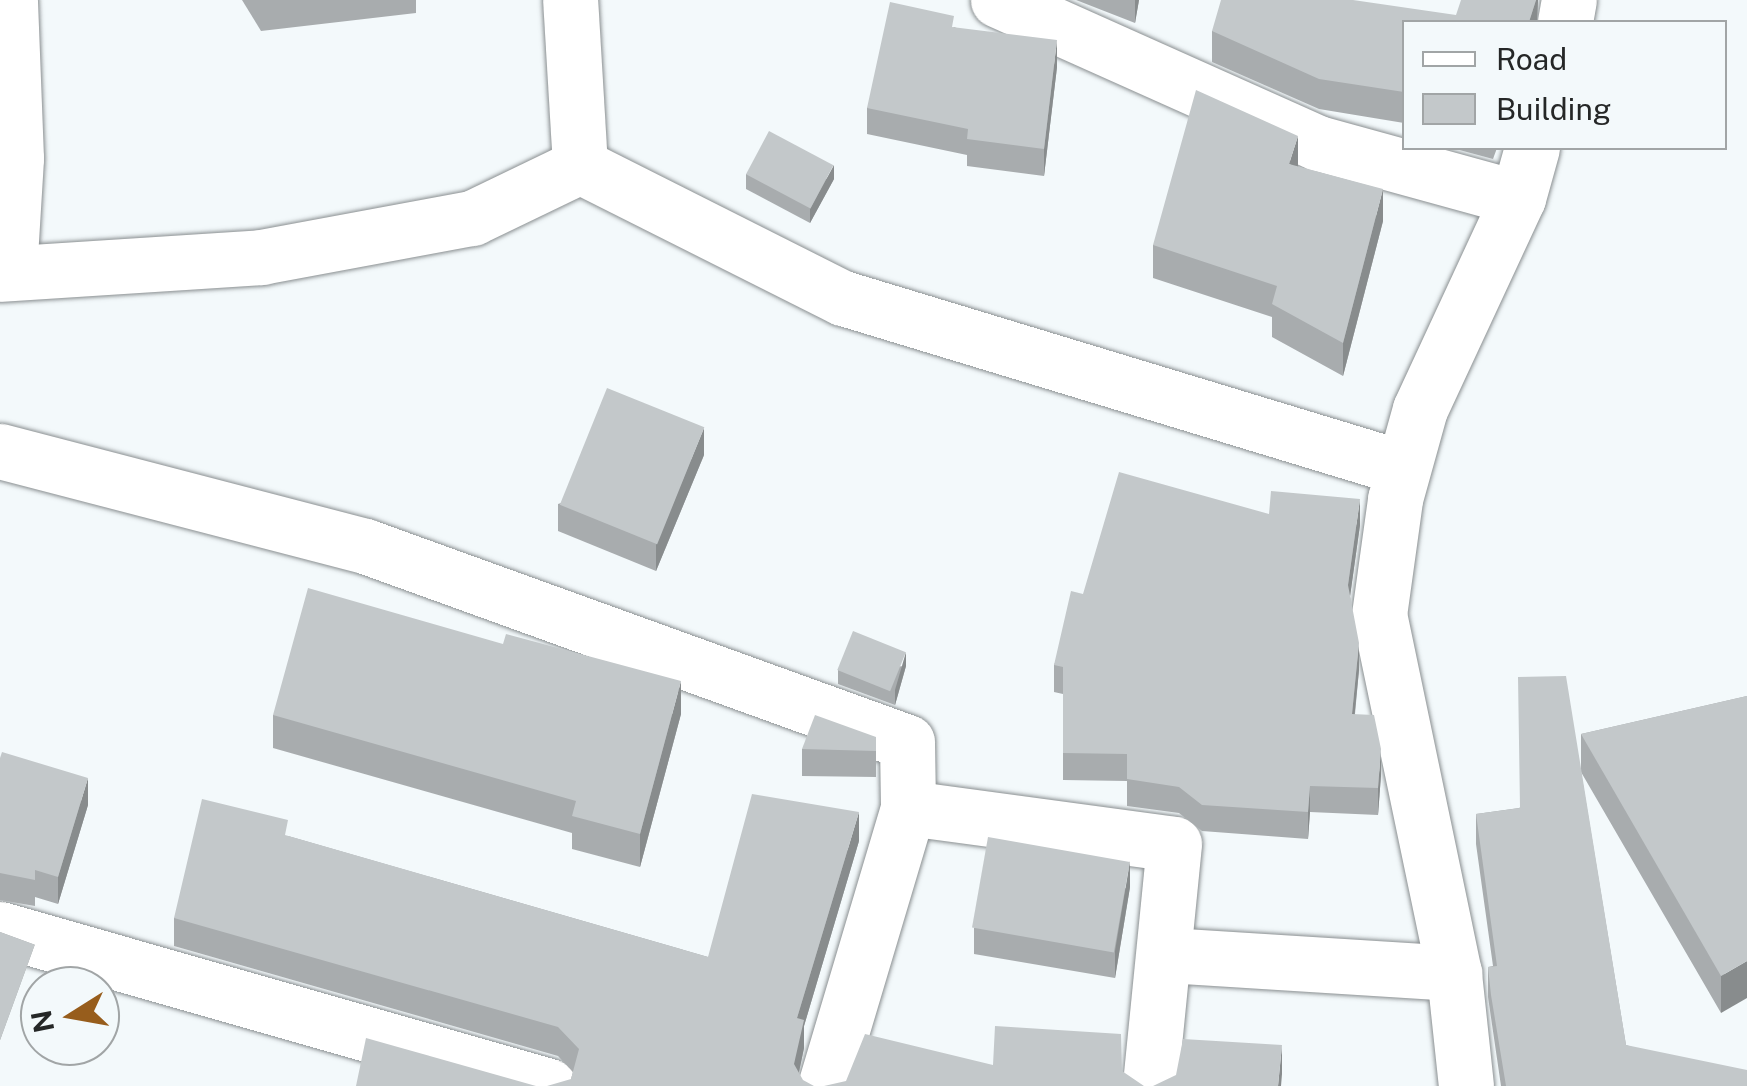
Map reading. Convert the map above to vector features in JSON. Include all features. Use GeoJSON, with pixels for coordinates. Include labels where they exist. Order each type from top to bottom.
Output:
{"type":"FeatureCollection","features":[{"type":"Feature","properties":{"kind":"street"},"geometry":{"type":"LineString","coordinates":[[10,0],[16,158],[4,274],[262,257],[472,218],[580,166]]}},
{"type":"Feature","properties":{"kind":"street"},"geometry":{"type":"LineString","coordinates":[[570,0],[580,166]]}},
{"type":"Feature","properties":{"kind":"street"},"geometry":{"type":"LineString","coordinates":[[998,0],[1318,143],[1525,173],[1420,409],[1403,468],[1379,615],[1454,973],[1466,1086]]}},
{"type":"Feature","properties":{"kind":"street"},"geometry":{"type":"LineString","coordinates":[[580,166],[843,298],[1403,468]]}},
{"type":"Feature","properties":{"kind":"street"},"geometry":{"type":"LineString","coordinates":[[0,451],[365,546],[906,742],[908,808],[825,1086]]}},
{"type":"Feature","properties":{"kind":"street"},"geometry":{"type":"LineString","coordinates":[[908,808],[1174,844],[1167,955],[1150,1086]]}},
{"type":"Feature","properties":{"kind":"street"},"geometry":{"type":"LineString","coordinates":[[0,929],[549,1086]]}},
{"type":"Feature","properties":{"kind":"street"},"geometry":{"type":"LineString","coordinates":[[1167,955],[1454,973]]}},
{"type":"Feature","properties":{"kind":"building"},"geometry":{"type":"Polygon","coordinates":[[[1221,0],[1353,0],[1456,15],[1461,0],[1536,0],[1530,20],[1402,20],[1402,92],[1319,79],[1212,31],[1221,0]]]}},
{"type":"Feature","properties":{"kind":"building"},"geometry":{"type":"Polygon","coordinates":[[[890,2],[954,16],[952,27],[1057,40],[1044,149],[967,139],[968,129],[867,108],[890,2]]]}},
{"type":"Feature","properties":{"kind":"building"},"geometry":{"type":"Polygon","coordinates":[[[1196,90],[1298,136],[1289,164],[1383,189],[1343,343],[1272,304],[1277,286],[1153,245],[1196,90]]]}},
{"type":"Feature","properties":{"kind":"building"},"geometry":{"type":"Polygon","coordinates":[[[769,131],[833,165],[810,209],[746,174],[769,131]]]}},
{"type":"Feature","properties":{"kind":"building"},"geometry":{"type":"Polygon","coordinates":[[[607,388],[704,427],[657,544],[560,505],[607,388]]]}},
{"type":"Feature","properties":{"kind":"building"},"geometry":{"type":"Polygon","coordinates":[[[1119,472],[1269,514],[1271,491],[1360,499],[1348,585],[1359,643],[1352,714],[1374,715],[1381,749],[1378,788],[1310,786],[1308,812],[1202,805],[1179,787],[1127,779],[1127,754],[1063,753],[1063,667],[1054,665],[1071,591],[1083,594],[1119,472]]]}},
{"type":"Feature","properties":{"kind":"building"},"geometry":{"type":"Polygon","coordinates":[[[308,588],[503,644],[506,634],[681,681],[640,834],[572,816],[576,801],[273,715],[308,588]]]}},
{"type":"Feature","properties":{"kind":"building"},"geometry":{"type":"Polygon","coordinates":[[[853,631],[906,652],[890,691],[837,670],[853,631]]]}},
{"type":"Feature","properties":{"kind":"building"},"geometry":{"type":"Polygon","coordinates":[[[1566,676],[1626,1045],[1747,1070],[1747,1086],[1506,1086],[1491,995],[1488,967],[1497,966],[1476,814],[1520,808],[1518,677],[1566,676]]]}},
{"type":"Feature","properties":{"kind":"building"},"geometry":{"type":"Polygon","coordinates":[[[1747,696],[1747,961],[1721,976],[1581,734],[1747,696]]]}},
{"type":"Feature","properties":{"kind":"building"},"geometry":{"type":"Polygon","coordinates":[[[815,715],[876,737],[876,751],[802,749],[815,715]]]}},
{"type":"Feature","properties":{"kind":"building"},"geometry":{"type":"Polygon","coordinates":[[[2,752],[88,778],[58,877],[35,870],[35,880],[0,873],[2,752]]]}},
{"type":"Feature","properties":{"kind":"building"},"geometry":{"type":"Polygon","coordinates":[[[752,794],[859,812],[797,1018],[804,1020],[794,1064],[803,1080],[814,1086],[547,1086],[571,1079],[579,1049],[558,1027],[174,918],[202,799],[288,820],[285,835],[708,957],[752,794]]]}},
{"type":"Feature","properties":{"kind":"building"},"geometry":{"type":"Polygon","coordinates":[[[988,837],[1130,862],[1114,953],[972,928],[988,837]]]}},
{"type":"Feature","properties":{"kind":"building"},"geometry":{"type":"Polygon","coordinates":[[[0,932],[35,945],[27,966],[20,966],[20,985],[0,1040],[0,932]]]}},
{"type":"Feature","properties":{"kind":"building"},"geometry":{"type":"Polygon","coordinates":[[[995,1026],[1121,1034],[1122,1071],[1144,1086],[824,1086],[846,1081],[865,1034],[993,1065],[995,1026]]]}},
{"type":"Feature","properties":{"kind":"building"},"geometry":{"type":"Polygon","coordinates":[[[366,1038],[536,1086],[356,1086],[366,1038]]]}},
{"type":"Feature","properties":{"kind":"building"},"geometry":{"type":"Polygon","coordinates":[[[1183,1039],[1282,1045],[1278,1086],[1153,1086],[1176,1075],[1183,1039]]]}}]}
